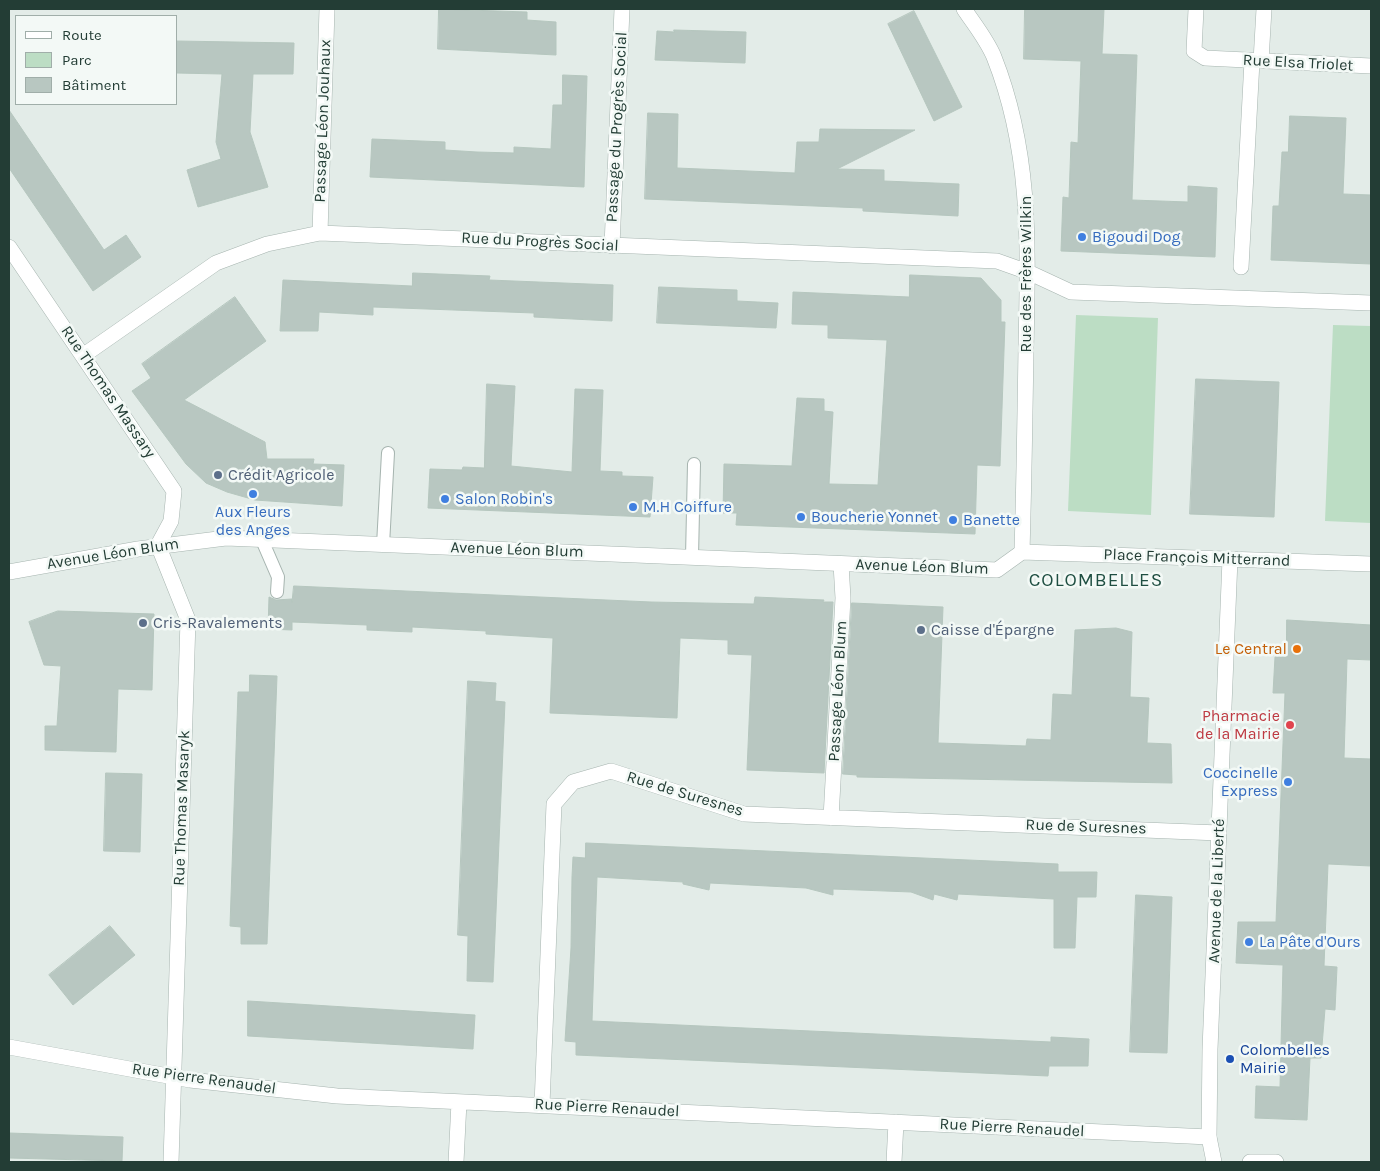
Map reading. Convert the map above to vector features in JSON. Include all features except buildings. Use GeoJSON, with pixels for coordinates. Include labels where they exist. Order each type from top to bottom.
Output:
{"type":"FeatureCollection","features":[{"type":"Feature","properties":{"kind":"street","name":"Passage Léon Jouhaux"},"geometry":{"type":"LineString","coordinates":[[320,233],[327,9]]}},
{"type":"Feature","properties":{"kind":"street","name":"Passage du Progrès Social"},"geometry":{"type":"LineString","coordinates":[[612,246],[622,9]]}},
{"type":"Feature","properties":{"kind":"street","name":"Rue des Frères Wilkin"},"geometry":{"type":"LineString","coordinates":[[964,9],[993,56],[1014,122],[1026,188],[1028,272],[1022,552]]}},
{"type":"Feature","properties":{"kind":"street","name":"Rue Elsa Triolet"},"geometry":{"type":"LineString","coordinates":[[1196,9],[1194,51],[1205,58],[1371,66]]}},
{"type":"Feature","properties":{"kind":"street"},"geometry":{"type":"LineString","coordinates":[[1241,268],[1256,61],[1264,9]]}},
{"type":"Feature","properties":{"kind":"street","name":"Rue du Progrès Social"},"geometry":{"type":"LineString","coordinates":[[84,355],[216,263],[267,244],[320,233],[997,261],[1028,272]]}},
{"type":"Feature","properties":{"kind":"street","name":"Rue Thomas Massary"},"geometry":{"type":"LineString","coordinates":[[9,247],[84,355],[174,491],[171,521],[158,545]]}},
{"type":"Feature","properties":{"kind":"street"},"geometry":{"type":"LineString","coordinates":[[1028,272],[1071,292],[1371,303]]}},
{"type":"Feature","properties":{"kind":"street","name":"Avenue Léon Blum"},"geometry":{"type":"LineString","coordinates":[[9,572],[158,545],[226,538],[997,570],[1022,552]]}},
{"type":"Feature","properties":{"kind":"street","name":"Rue Thomas Masaryk"},"geometry":{"type":"LineString","coordinates":[[158,545],[188,620],[171,1162]]}},
{"type":"Feature","properties":{"kind":"street","name":"Place François Mitterrand"},"geometry":{"type":"LineString","coordinates":[[1022,552],[1371,564]]}},
{"type":"Feature","properties":{"kind":"street","name":"Avenue de la Liberté"},"geometry":{"type":"LineString","coordinates":[[1214,1162],[1209,1137],[1210,1049],[1230,559]]}},
{"type":"Feature","properties":{"kind":"street","name":"Passage Léon Blum"},"geometry":{"type":"LineString","coordinates":[[831,818],[843,598],[841,564]]}},
{"type":"Feature","properties":{"kind":"street","name":"Rue de Suresnes"},"geometry":{"type":"LineString","coordinates":[[542,1105],[554,804],[573,782],[611,771],[744,814],[1219,833]]}},
{"type":"Feature","properties":{"kind":"street","name":"Rue Pierre Renaudel"},"geometry":{"type":"LineString","coordinates":[[9,1047],[174,1077],[337,1096],[1209,1137]]}},
{"type":"Feature","properties":{"kind":"street"},"geometry":{"type":"LineString","coordinates":[[456,1162],[459,1102]]}},
{"type":"Feature","properties":{"kind":"street"},"geometry":{"type":"LineString","coordinates":[[894,1162],[896,1122]]}},
{"type":"Feature","properties":{"kind":"street"},"geometry":{"type":"LineString","coordinates":[[1254,1162],[1276,1162]]}},
{"type":"Feature","properties":{"kind":"lane"},"geometry":{"type":"LineString","coordinates":[[383,545],[388,453]]}},
{"type":"Feature","properties":{"kind":"lane"},"geometry":{"type":"LineString","coordinates":[[692,557],[694,464]]}},
{"type":"Feature","properties":{"kind":"lane"},"geometry":{"type":"LineString","coordinates":[[262,540],[278,577],[277,592]]}},
{"type":"Feature","properties":{"kind":"green space"},"geometry":{"type":"Polygon","coordinates":[[[1076,315],[1158,318],[1151,515],[1068,511],[1076,315]]]}},
{"type":"Feature","properties":{"kind":"green space"},"geometry":{"type":"Polygon","coordinates":[[[1333,325],[1371,326],[1371,523],[1325,521],[1333,325]]]}},
{"type":"Feature","properties":{"kind":"place","name":"Bigoudi Dog"},"geometry":{"type":"Point","coordinates":[1082,237]}},
{"type":"Feature","properties":{"kind":"place","name":"Crédit Agricole"},"geometry":{"type":"Point","coordinates":[218,475]}},
{"type":"Feature","properties":{"kind":"place","name":"Aux Fleurs des Anges"},"geometry":{"type":"Point","coordinates":[253,494]}},
{"type":"Feature","properties":{"kind":"place","name":"Salon Robin's"},"geometry":{"type":"Point","coordinates":[445,499]}},
{"type":"Feature","properties":{"kind":"place","name":"M.H Coiffure"},"geometry":{"type":"Point","coordinates":[633,507]}},
{"type":"Feature","properties":{"kind":"place","name":"Boucherie Yonnet"},"geometry":{"type":"Point","coordinates":[801,517]}},
{"type":"Feature","properties":{"kind":"place","name":"Banette"},"geometry":{"type":"Point","coordinates":[953,520]}},
{"type":"Feature","properties":{"kind":"place","name":"Cris-Ravalements"},"geometry":{"type":"Point","coordinates":[143,623]}},
{"type":"Feature","properties":{"kind":"place","name":"Caisse d'Épargne"},"geometry":{"type":"Point","coordinates":[921,630]}},
{"type":"Feature","properties":{"kind":"place","name":"Le Central"},"geometry":{"type":"Point","coordinates":[1297,649]}},
{"type":"Feature","properties":{"kind":"place","name":"Pharmacie de la Mairie"},"geometry":{"type":"Point","coordinates":[1290,725]}},
{"type":"Feature","properties":{"kind":"place","name":"Coccinelle Express"},"geometry":{"type":"Point","coordinates":[1288,782]}},
{"type":"Feature","properties":{"kind":"place","name":"La Pâte d'Ours"},"geometry":{"type":"Point","coordinates":[1249,942]}},
{"type":"Feature","properties":{"kind":"place","name":"Colombelles Mairie"},"geometry":{"type":"Point","coordinates":[1230,1059]}},
{"type":"Feature","properties":{"kind":"district","name":"COLOMBELLES"},"geometry":{"type":"Point","coordinates":[1096,581]}}]}
